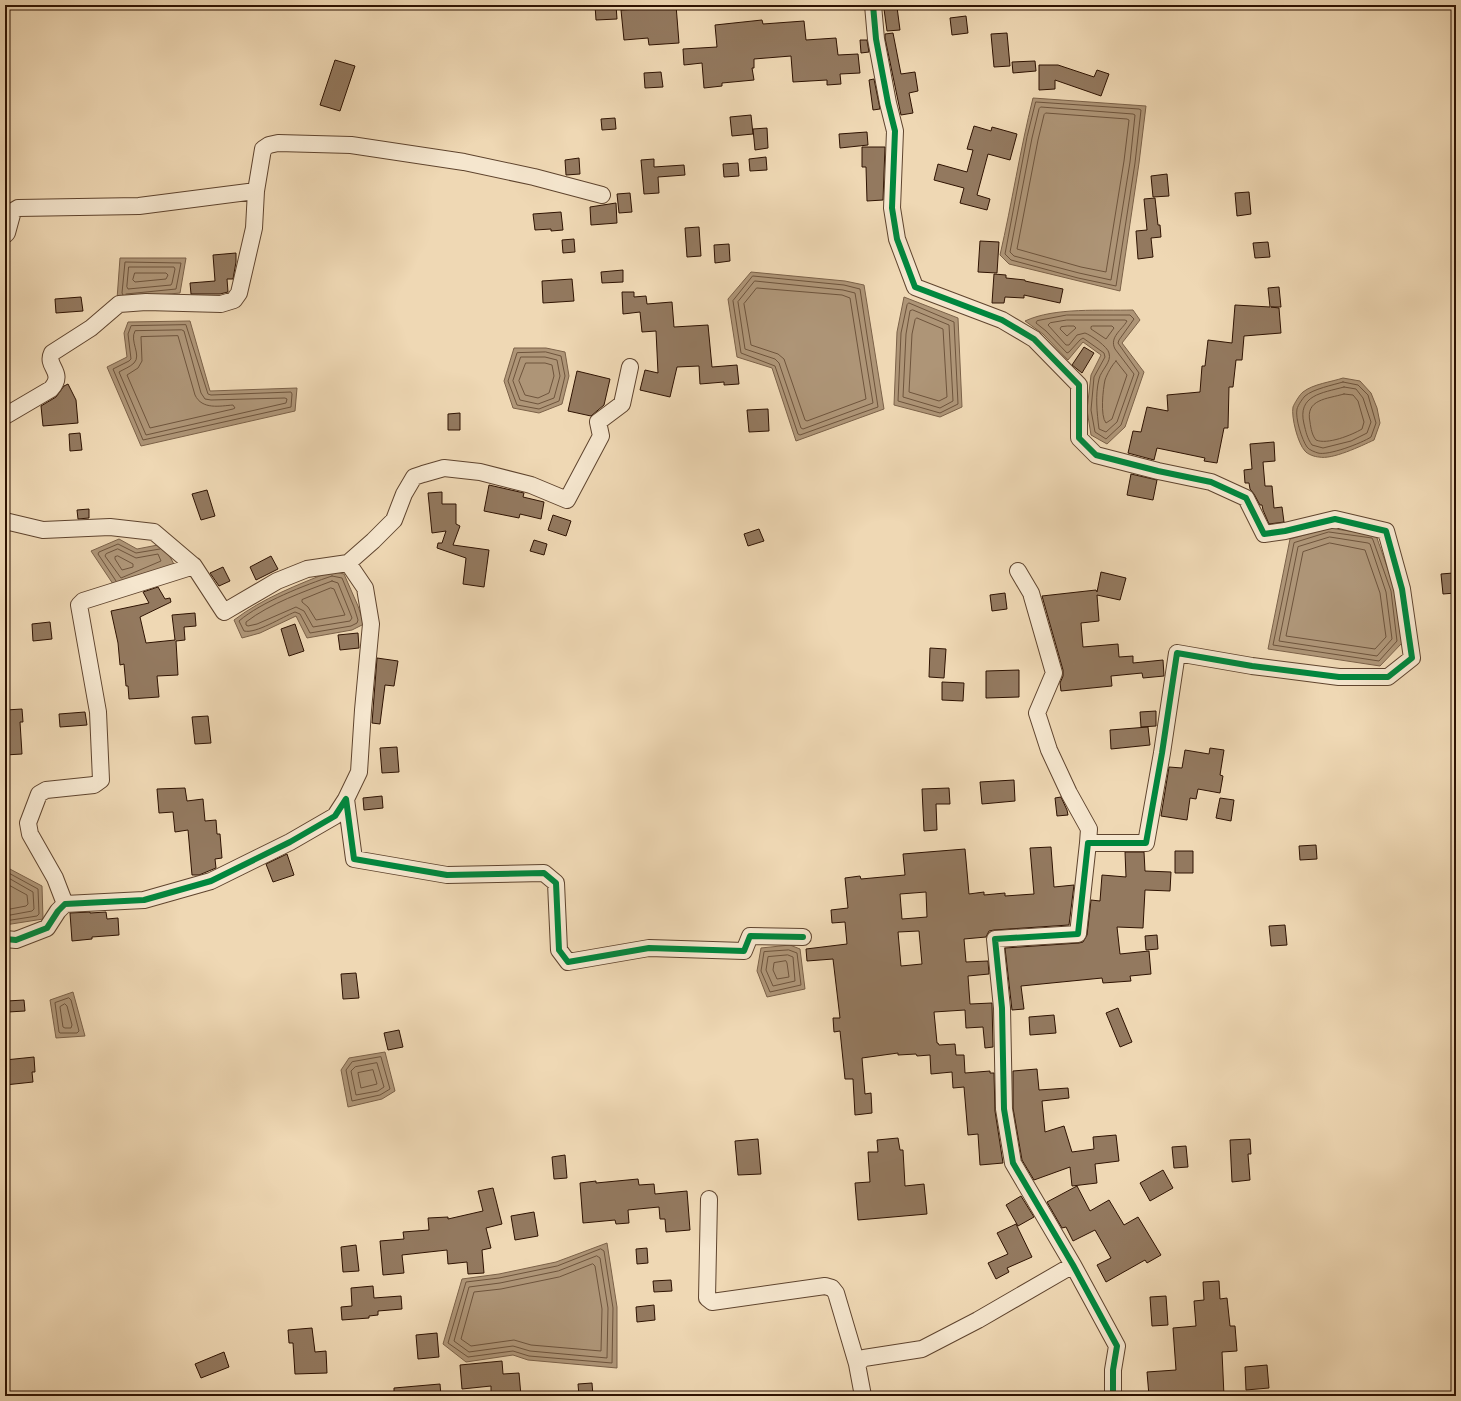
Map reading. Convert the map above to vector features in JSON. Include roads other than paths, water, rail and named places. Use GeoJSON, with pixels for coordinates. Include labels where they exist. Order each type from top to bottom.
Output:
{"type":"FeatureCollection","features":[{"type":"Feature","properties":{"kind":"street"},"geometry":{"type":"LineString","coordinates":[[873,5],[876,39],[895,131],[892,208],[897,239],[915,287],[1002,320],[1034,339],[1079,385],[1079,438],[1096,455],[1158,471],[1211,482],[1246,498],[1264,534],[1335,519],[1386,531],[1402,589],[1412,658],[1388,677],[1339,677],[1252,666],[1177,653],[1162,753],[1146,843],[1088,843]]}},
{"type":"Feature","properties":{"kind":"street"},"geometry":{"type":"LineString","coordinates":[[5,416],[51,389],[57,383],[57,376],[50,357],[52,353],[91,328],[119,304],[146,302],[221,304],[234,300],[239,293],[254,228],[256,191],[263,149],[269,145],[278,143],[350,145],[464,162],[534,177],[602,195]]}},
{"type":"Feature","properties":{"kind":"street"},"geometry":{"type":"LineString","coordinates":[[5,235],[7,233],[13,211],[18,208],[139,206],[256,191]]}},
{"type":"Feature","properties":{"kind":"street"},"geometry":{"type":"LineString","coordinates":[[5,521],[43,530],[110,527],[154,532],[194,566],[224,612],[277,581],[308,568],[348,563],[374,541],[394,520],[407,488],[414,477],[423,474],[444,468],[480,472],[531,486],[567,500],[601,436],[598,422],[622,404],[630,367]]}},
{"type":"Feature","properties":{"kind":"street"},"geometry":{"type":"LineString","coordinates":[[5,939],[16,940],[47,928],[58,911],[65,904],[144,900],[211,881],[290,842],[335,816],[346,799],[359,772],[371,624],[365,588],[348,563]]}},
{"type":"Feature","properties":{"kind":"street"},"geometry":{"type":"LineString","coordinates":[[65,904],[55,878],[30,834],[28,823],[39,794],[46,790],[94,785],[101,780],[98,712],[79,605],[83,601],[194,566]]}},
{"type":"Feature","properties":{"kind":"street"},"geometry":{"type":"LineString","coordinates":[[1018,571],[1031,592],[1054,673],[1037,713],[1049,750],[1069,793],[1089,829],[1078,934],[995,939],[1002,1008],[1004,1108],[1013,1163],[1073,1265],[1117,1346],[1113,1396]]}},
{"type":"Feature","properties":{"kind":"street"},"geometry":{"type":"LineString","coordinates":[[346,799],[354,859],[447,875],[544,873],[556,883],[558,950],[568,962],[649,948],[744,951],[750,936],[803,936]]}},
{"type":"Feature","properties":{"kind":"street"},"geometry":{"type":"LineString","coordinates":[[708,1199],[707,1298],[712,1302],[826,1286],[832,1288],[836,1293],[857,1364],[862,1396]]}},
{"type":"Feature","properties":{"kind":"street"},"geometry":{"type":"LineString","coordinates":[[857,1364],[864,1358],[922,1350],[978,1320],[1073,1265]]}},
{"type":"Feature","properties":{"kind":"water"},"geometry":{"type":"Polygon","coordinates":[[[1033,98],[1146,106],[1120,291],[1009,264],[1000,255],[1033,98]]]}},
{"type":"Feature","properties":{"kind":"water"},"geometry":{"type":"Polygon","coordinates":[[[120,258],[186,258],[180,293],[117,299],[120,258]]]}},
{"type":"Feature","properties":{"kind":"water"},"geometry":{"type":"Polygon","coordinates":[[[751,272],[845,281],[864,285],[884,409],[796,441],[772,368],[737,357],[728,299],[751,272]]]}},
{"type":"Feature","properties":{"kind":"water"},"geometry":{"type":"Polygon","coordinates":[[[904,297],[958,318],[962,407],[940,417],[894,405],[897,332],[904,297]]]}},
{"type":"Feature","properties":{"kind":"water"},"geometry":{"type":"Polygon","coordinates":[[[1133,310],[1140,320],[1122,343],[1144,372],[1125,427],[1107,444],[1091,435],[1087,410],[1091,375],[1101,355],[1083,342],[1068,360],[1043,334],[1025,321],[1064,312],[1133,310]]]}},
{"type":"Feature","properties":{"kind":"water"},"geometry":{"type":"Polygon","coordinates":[[[190,321],[210,391],[297,388],[295,411],[141,446],[107,367],[127,357],[124,333],[128,322],[190,321]]]}},
{"type":"Feature","properties":{"kind":"water"},"geometry":{"type":"Polygon","coordinates":[[[514,348],[546,348],[565,352],[569,376],[562,404],[539,413],[513,408],[504,381],[514,348]]]}},
{"type":"Feature","properties":{"kind":"water"},"geometry":{"type":"Polygon","coordinates":[[[1343,378],[1360,381],[1371,393],[1377,408],[1380,423],[1374,440],[1346,452],[1331,456],[1317,457],[1311,455],[1302,448],[1294,423],[1293,407],[1300,395],[1307,389],[1343,378]]]}},
{"type":"Feature","properties":{"kind":"water"},"geometry":{"type":"Polygon","coordinates":[[[1329,528],[1376,535],[1395,590],[1402,643],[1380,666],[1268,649],[1290,539],[1329,528]]]}},
{"type":"Feature","properties":{"kind":"water"},"geometry":{"type":"Polygon","coordinates":[[[119,539],[137,549],[163,544],[175,566],[117,590],[91,551],[119,539]]]}},
{"type":"Feature","properties":{"kind":"water"},"geometry":{"type":"Polygon","coordinates":[[[332,571],[344,574],[364,624],[352,630],[307,638],[296,616],[260,633],[242,638],[234,620],[257,605],[293,587],[332,571]]]}},
{"type":"Feature","properties":{"kind":"water"},"geometry":{"type":"Polygon","coordinates":[[[5,867],[42,886],[43,919],[5,925],[5,867]]]}},
{"type":"Feature","properties":{"kind":"water"},"geometry":{"type":"Polygon","coordinates":[[[790,945],[800,949],[805,989],[767,997],[757,971],[761,948],[790,945]]]}},
{"type":"Feature","properties":{"kind":"water"},"geometry":{"type":"Polygon","coordinates":[[[73,992],[85,1036],[56,1038],[50,1000],[73,992]]]}},
{"type":"Feature","properties":{"kind":"water"},"geometry":{"type":"Polygon","coordinates":[[[385,1052],[395,1091],[382,1099],[348,1107],[341,1070],[349,1058],[385,1052]]]}},
{"type":"Feature","properties":{"kind":"water"},"geometry":{"type":"Polygon","coordinates":[[[607,1243],[617,1307],[617,1368],[528,1360],[513,1355],[466,1362],[443,1344],[462,1279],[499,1274],[556,1262],[607,1243]]]}}]}
